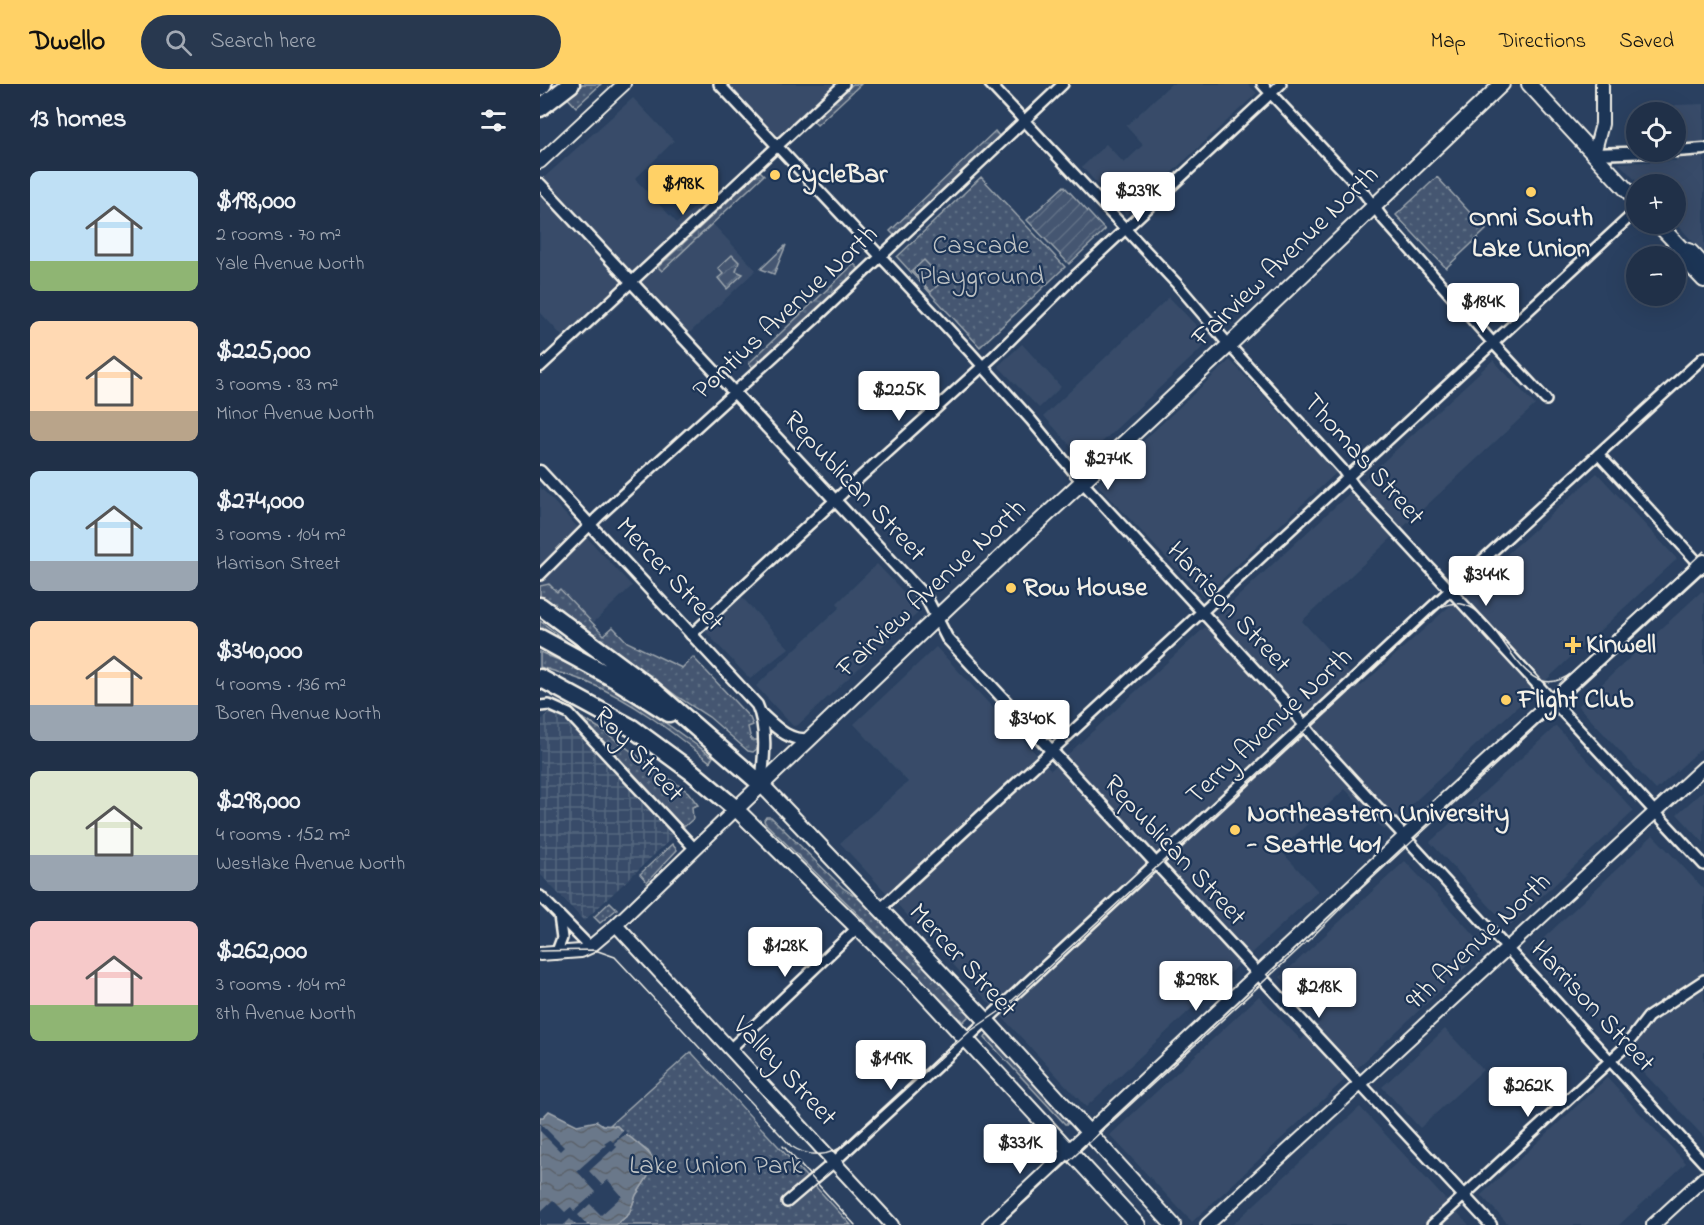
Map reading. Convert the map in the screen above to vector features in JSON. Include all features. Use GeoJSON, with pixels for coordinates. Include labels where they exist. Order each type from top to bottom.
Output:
{"type":"FeatureCollection","features":[{"type":"Feature","properties":{"kind":"highway"},"geometry":{"type":"LineString","coordinates":[[540,108],[571,84]]}},
{"type":"Feature","properties":{"kind":"highway"},"geometry":{"type":"LineString","coordinates":[[540,606],[653,690],[761,784]]}},
{"type":"Feature","properties":{"kind":"highway"},"geometry":{"type":"LineString","coordinates":[[540,638],[615,679],[658,708],[699,728]]}},
{"type":"Feature","properties":{"kind":"highway"},"geometry":{"type":"LineString","coordinates":[[540,678],[632,728],[692,772],[736,809]]}},
{"type":"Feature","properties":{"kind":"main road"},"geometry":{"type":"LineString","coordinates":[[540,162],[624,84]]}},
{"type":"Feature","properties":{"kind":"main road","name":"Fairview Avenue North"},"geometry":{"type":"LineString","coordinates":[[540,954],[581,951],[590,947],[616,925],[808,739],[1229,345],[1502,84]]}},
{"type":"Feature","properties":{"kind":"main road"},"geometry":{"type":"LineString","coordinates":[[1529,84],[1626,189]]}},
{"type":"Feature","properties":{"kind":"main road"},"geometry":{"type":"LineString","coordinates":[[1594,154],[1602,124],[1602,84]]}},
{"type":"Feature","properties":{"kind":"main road"},"geometry":{"type":"LineString","coordinates":[[1668,234],[1679,246]]}},
{"type":"Feature","properties":{"kind":"main road"},"geometry":{"type":"LineString","coordinates":[[1686,250],[1691,252],[1704,266]]}},
{"type":"Feature","properties":{"kind":"main road"},"geometry":{"type":"LineString","coordinates":[[1686,261],[1704,280]]}},
{"type":"Feature","properties":{"kind":"main road"},"geometry":{"type":"LineString","coordinates":[[989,1225],[1404,837],[1703,565]]}},
{"type":"Feature","properties":{"kind":"main road","name":"9th Avenue North"},"geometry":{"type":"LineString","coordinates":[[1207,1225],[1704,767]]}},
{"type":"Feature","properties":{"kind":"main road","name":"Mercer Street"},"geometry":{"type":"LineString","coordinates":[[761,784],[986,1020],[1173,1225]]}},
{"type":"Feature","properties":{"kind":"main road","name":"Mercer Street"},"geometry":{"type":"LineString","coordinates":[[736,809],[858,927],[966,1038],[1138,1225]]}},
{"type":"Feature","properties":{"kind":"main road","name":"Valley Street"},"geometry":{"type":"LineString","coordinates":[[616,925],[892,1225]]}},
{"type":"Feature","properties":{"kind":"main road"},"geometry":{"type":"LineString","coordinates":[[1653,1225],[1704,1178]]}},
{"type":"Feature","properties":{"kind":"street","name":"Harrison Street"},"geometry":{"type":"LineString","coordinates":[[718,84],[982,366],[1031,420],[1082,482],[1704,1163]]}},
{"type":"Feature","properties":{"kind":"street"},"geometry":{"type":"LineString","coordinates":[[540,368],[844,84]]}},
{"type":"Feature","properties":{"kind":"street","name":"Thomas Street"},"geometry":{"type":"LineString","coordinates":[[990,84],[1211,322],[1347,477],[1704,865]]}},
{"type":"Feature","properties":{"kind":"street","name":"Pontius Avenue North"},"geometry":{"type":"LineString","coordinates":[[540,575],[590,525],[712,411],[735,393],[1063,84]]}},
{"type":"Feature","properties":{"kind":"street"},"geometry":{"type":"LineString","coordinates":[[1262,84],[1363,192],[1493,343],[1546,400]]}},
{"type":"Feature","properties":{"kind":"street"},"geometry":{"type":"LineString","coordinates":[[691,634],[982,366],[1281,84]]}},
{"type":"Feature","properties":{"kind":"street"},"geometry":{"type":"LineString","coordinates":[[1686,150],[1704,149]]}},
{"type":"Feature","properties":{"kind":"street"},"geometry":{"type":"LineString","coordinates":[[1594,154],[1626,153]]}},
{"type":"Feature","properties":{"kind":"street","name":"Republican Street"},"geometry":{"type":"LineString","coordinates":[[540,183],[927,599],[948,638],[1051,752],[1491,1225]]}},
{"type":"Feature","properties":{"kind":"street"},"geometry":{"type":"LineString","coordinates":[[880,909],[1626,220]]}},
{"type":"Feature","properties":{"kind":"street","name":"Terry Avenue North"},"geometry":{"type":"LineString","coordinates":[[788,1202],[1704,357]]}},
{"type":"Feature","properties":{"kind":"street"},"geometry":{"type":"LineString","coordinates":[[1598,454],[1703,565]]}},
{"type":"Feature","properties":{"kind":"street","name":"Mercer Street"},"geometry":{"type":"LineString","coordinates":[[540,471],[752,699],[760,713],[785,735],[799,740],[808,739]]}},
{"type":"Feature","properties":{"kind":"street","name":"Roy Street"},"geometry":{"type":"LineString","coordinates":[[540,706],[549,705],[569,714],[695,849]]}},
{"type":"Feature","properties":{"kind":"street","name":"Mercer Street"},"geometry":{"type":"LineString","coordinates":[[760,713],[765,751],[761,784]]}},
{"type":"Feature","properties":{"kind":"street"},"geometry":{"type":"LineString","coordinates":[[540,896],[590,947]]}},
{"type":"Feature","properties":{"kind":"street"},"geometry":{"type":"LineString","coordinates":[[556,954],[562,938],[559,916]]}},
{"type":"Feature","properties":{"kind":"street"},"geometry":{"type":"LineString","coordinates":[[730,1049],[858,927]]}},
{"type":"Feature","properties":{"kind":"street"},"geometry":{"type":"LineString","coordinates":[[1432,1225],[1625,1047],[1648,1017],[1704,980]]}},
{"type":"Feature","properties":{"kind":"shaded area"},"geometry":{"type":"Polygon","coordinates":[[[719,84],[844,84],[777,147],[719,84]]]}},
{"type":"Feature","properties":{"kind":"shaded area"},"geometry":{"type":"Polygon","coordinates":[[[1171,84],[1248,84],[1257,93],[1126,215],[1082,167],[1106,144],[1124,163],[1143,145],[1126,126],[1171,84]]]}},
{"type":"Feature","properties":{"kind":"shaded area"},"geometry":{"type":"Polygon","coordinates":[[[633,98],[674,141],[635,179],[677,223],[696,206],[756,270],[680,342],[633,292],[573,348],[540,312],[540,181],[633,98]]]}},
{"type":"Feature","properties":{"kind":"shaded area"},"geometry":{"type":"Polygon","coordinates":[[[1704,104],[1704,254],[1686,234],[1686,174],[1629,174],[1619,163],[1686,162],[1686,105],[1704,104]]]}},
{"type":"Feature","properties":{"kind":"shaded area"},"geometry":{"type":"Polygon","coordinates":[[[1169,297],[1208,338],[1204,346],[1083,460],[1044,416],[1169,297]]]}},
{"type":"Feature","properties":{"kind":"shaded area"},"geometry":{"type":"Polygon","coordinates":[[[1022,344],[1061,387],[1039,408],[998,366],[1022,344]]]}},
{"type":"Feature","properties":{"kind":"shaded area"},"geometry":{"type":"Polygon","coordinates":[[[1230,360],[1336,473],[1203,597],[1097,484],[1230,360]]]}},
{"type":"Feature","properties":{"kind":"shaded area"},"geometry":{"type":"Polygon","coordinates":[[[1493,360],[1535,405],[1302,621],[1361,686],[1597,473],[1677,559],[1384,830],[1345,789],[1280,850],[1318,891],[1086,1107],[840,843],[908,782],[854,724],[936,647],[1051,770],[1493,360]]]}},
{"type":"Feature","properties":{"kind":"shaded area"},"geometry":{"type":"Polygon","coordinates":[[[540,487],[632,586],[594,622],[540,585],[540,487]]]}},
{"type":"Feature","properties":{"kind":"shaded area"},"geometry":{"type":"Polygon","coordinates":[[[877,564],[916,605],[918,613],[798,725],[793,726],[756,686],[840,607],[837,603],[877,564]]]}},
{"type":"Feature","properties":{"kind":"shaded area"},"geometry":{"type":"Polygon","coordinates":[[[1702,591],[1704,593],[1704,746],[1656,790],[1578,706],[1702,591]]]}},
{"type":"Feature","properties":{"kind":"shaded area"},"geometry":{"type":"Polygon","coordinates":[[[737,592],[789,648],[750,679],[700,626],[737,592]]]}},
{"type":"Feature","properties":{"kind":"shaded area"},"geometry":{"type":"Polygon","coordinates":[[[554,708],[674,836],[584,921],[540,874],[540,721],[554,708]]]}},
{"type":"Feature","properties":{"kind":"shaded area"},"geometry":{"type":"Polygon","coordinates":[[[1556,726],[1634,811],[1509,927],[1430,842],[1556,726]]]}},
{"type":"Feature","properties":{"kind":"shaded area"},"geometry":{"type":"Polygon","coordinates":[[[1704,790],[1704,843],[1677,814],[1704,790]]]}},
{"type":"Feature","properties":{"kind":"shaded area"},"geometry":{"type":"Polygon","coordinates":[[[1653,835],[1704,889],[1704,1137],[1530,951],[1653,835]]]}},
{"type":"Feature","properties":{"kind":"shaded area"},"geometry":{"type":"Polygon","coordinates":[[[1405,861],[1486,948],[1192,1222],[1110,1135],[1259,996],[1301,1040],[1321,1021],[1280,977],[1405,861]]]}},
{"type":"Feature","properties":{"kind":"shaded area"},"geometry":{"type":"Polygon","coordinates":[[[1445,1029],[1483,1070],[1420,1128],[1382,1087],[1445,1029]]]}},
{"type":"Feature","properties":{"kind":"shaded area"},"geometry":{"type":"Polygon","coordinates":[[[1607,1078],[1686,1163],[1619,1225],[1509,1225],[1481,1195],[1607,1078]]]}},
{"type":"Feature","properties":{"kind":"shaded area"},"geometry":{"type":"Polygon","coordinates":[[[1360,1107],[1469,1225],[1232,1225],[1360,1107]]]}},
{"type":"Feature","properties":{"kind":"green space"},"geometry":{"type":"Polygon","coordinates":[[[582,84],[601,84],[576,107],[566,96],[582,84]]]}},
{"type":"Feature","properties":{"kind":"green space"},"geometry":{"type":"Polygon","coordinates":[[[853,84],[861,84],[817,125],[813,121],[853,84]]]}},
{"type":"Feature","properties":{"kind":"green space"},"geometry":{"type":"Polygon","coordinates":[[[995,131],[999,136],[992,145],[895,236],[890,231],[995,131]]]}},
{"type":"Feature","properties":{"kind":"green space"},"geometry":{"type":"Polygon","coordinates":[[[760,171],[764,175],[662,271],[658,267],[760,171]]]}},
{"type":"Feature","properties":{"kind":"green space","name":"Cascade Playground"},"geometry":{"type":"Polygon","coordinates":[[[981,177],[1065,267],[980,347],[897,257],[981,177]]]}},
{"type":"Feature","properties":{"kind":"green space"},"geometry":{"type":"Polygon","coordinates":[[[1437,177],[1486,230],[1446,268],[1396,215],[1437,177]]]}},
{"type":"Feature","properties":{"kind":"green space"},"geometry":{"type":"Polygon","coordinates":[[[1064,186],[1105,230],[1069,264],[1027,220],[1064,186]]]}},
{"type":"Feature","properties":{"kind":"green space"},"geometry":{"type":"Polygon","coordinates":[[[786,245],[774,274],[761,269],[786,245]]]}},
{"type":"Feature","properties":{"kind":"green space"},"geometry":{"type":"Polygon","coordinates":[[[732,255],[739,262],[736,271],[743,274],[727,289],[718,278],[723,274],[718,268],[732,255]]]}},
{"type":"Feature","properties":{"kind":"green space"},"geometry":{"type":"Polygon","coordinates":[[[924,260],[943,280],[931,292],[912,271],[924,260]]]}},
{"type":"Feature","properties":{"kind":"green space"},"geometry":{"type":"Polygon","coordinates":[[[854,264],[860,270],[753,368],[749,363],[854,264]]]}},
{"type":"Feature","properties":{"kind":"green space"},"geometry":{"type":"Polygon","coordinates":[[[549,584],[557,592],[560,589],[604,635],[613,627],[627,642],[682,668],[693,657],[750,718],[753,725],[748,727],[751,740],[760,740],[758,748],[753,752],[748,751],[709,717],[540,596],[540,586],[549,584]]]}},
{"type":"Feature","properties":{"kind":"green space"},"geometry":{"type":"Polygon","coordinates":[[[540,621],[573,646],[570,647],[540,635],[540,621]]]}},
{"type":"Feature","properties":{"kind":"green space"},"geometry":{"type":"Polygon","coordinates":[[[540,652],[615,687],[713,757],[710,762],[637,708],[605,690],[540,667],[540,652]]]}},
{"type":"Feature","properties":{"kind":"green space"},"geometry":{"type":"Polygon","coordinates":[[[582,718],[688,792],[698,805],[692,807],[693,819],[682,826],[582,718]]]}},
{"type":"Feature","properties":{"kind":"green space"},"geometry":{"type":"Polygon","coordinates":[[[766,817],[771,817],[843,888],[860,899],[970,1015],[963,1022],[765,823],[766,817]]]}},
{"type":"Feature","properties":{"kind":"green space"},"geometry":{"type":"Polygon","coordinates":[[[672,844],[677,850],[647,882],[640,874],[672,844]]]}},
{"type":"Feature","properties":{"kind":"green space"},"geometry":{"type":"Polygon","coordinates":[[[610,902],[617,909],[600,923],[594,917],[610,902]]]}},
{"type":"Feature","properties":{"kind":"green space"},"geometry":{"type":"Polygon","coordinates":[[[987,1034],[1069,1121],[1068,1124],[1065,1124],[985,1038],[987,1034]]]}},
{"type":"Feature","properties":{"kind":"green space","name":"Lake Union Park"},"geometry":{"type":"Polygon","coordinates":[[[691,1052],[851,1225],[616,1225],[629,1214],[636,1195],[656,1164],[648,1151],[630,1139],[617,1126],[610,1125],[691,1052]]]}},
{"type":"Feature","properties":{"kind":"water"},"geometry":{"type":"Polygon","coordinates":[[[549,1111],[577,1125],[597,1121],[603,1125],[617,1126],[654,1159],[656,1164],[636,1195],[629,1214],[616,1225],[540,1225],[540,1117],[549,1111]]]}},
{"type":"Feature","properties":{"kind":"pier"},"geometry":{"type":"Polygon","coordinates":[[[540,1123],[564,1147],[560,1151],[540,1131],[540,1123]]]}},
{"type":"Feature","properties":{"kind":"pier"},"geometry":{"type":"Polygon","coordinates":[[[624,1130],[627,1133],[614,1143],[617,1147],[589,1171],[602,1185],[608,1180],[622,1196],[601,1215],[590,1204],[578,1215],[587,1225],[576,1225],[570,1219],[564,1225],[540,1225],[540,1212],[553,1200],[565,1212],[571,1207],[574,1211],[596,1192],[577,1171],[606,1145],[604,1143],[610,1139],[613,1142],[624,1130]]]}},
{"type":"Feature","properties":{"kind":"tram line"},"geometry":{"type":"LineString","coordinates":[[540,951],[595,950],[615,957],[791,1146],[812,1154],[834,1151],[847,1143],[969,1032],[1003,1009],[1434,611],[1456,603],[1474,609],[1490,624],[1518,663],[1533,677],[1551,682],[1572,673],[1704,551]]}},
{"type":"Feature","properties":{"kind":"tram line"},"geometry":{"type":"LineString","coordinates":[[1000,1225],[1704,572]]}},
{"type":"Feature","properties":{"kind":"tram line"},"geometry":{"type":"LineString","coordinates":[[783,1146],[855,1225]]}},
{"type":"Feature","properties":{"kind":"place","name":"CycleBar"},"geometry":{"type":"Point","coordinates":[775,175]}},
{"type":"Feature","properties":{"kind":"place","name":"Onni South Lake Union"},"geometry":{"type":"Point","coordinates":[1531,192]}},
{"type":"Feature","properties":{"kind":"place","name":"Row House"},"geometry":{"type":"Point","coordinates":[1011,588]}},
{"type":"Feature","properties":{"kind":"place","name":"Kinwell"},"geometry":{"type":"Point","coordinates":[1573,645]}},
{"type":"Feature","properties":{"kind":"place","name":"Flight Club"},"geometry":{"type":"Point","coordinates":[1506,700]}},
{"type":"Feature","properties":{"kind":"place","name":"Northeastern University - Seattle 401"},"geometry":{"type":"Point","coordinates":[1235,830]}}]}
